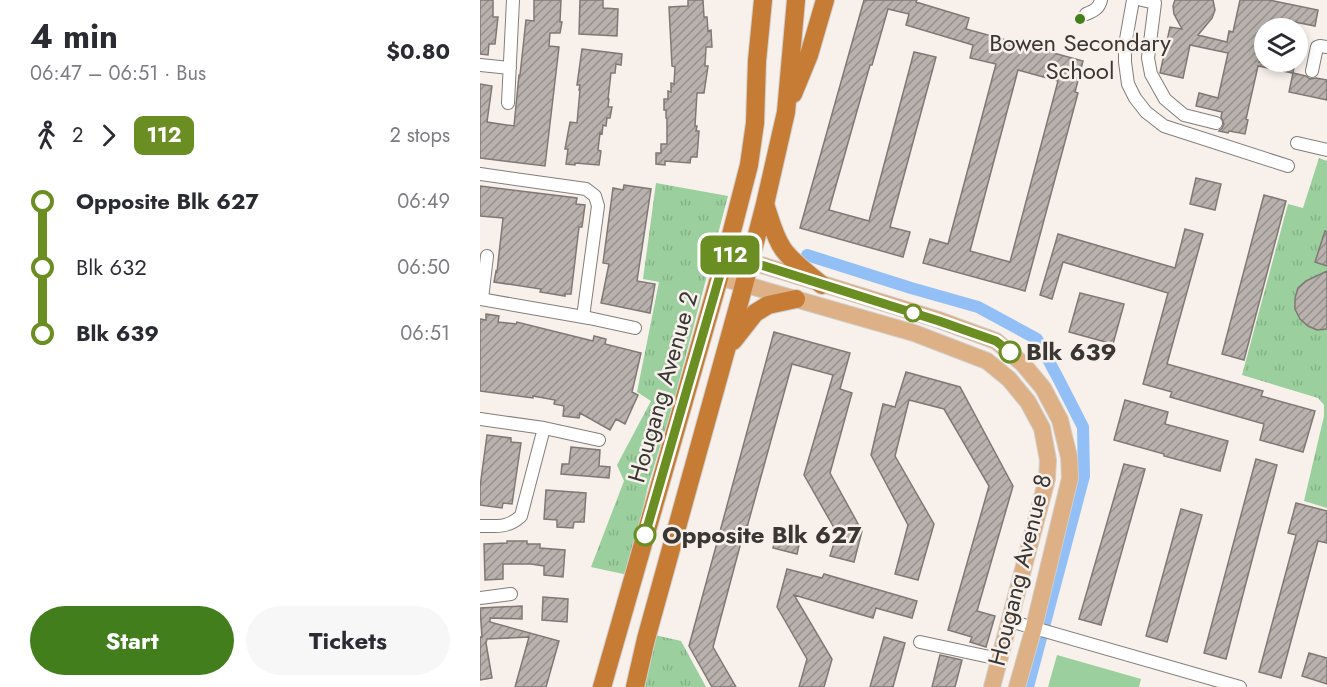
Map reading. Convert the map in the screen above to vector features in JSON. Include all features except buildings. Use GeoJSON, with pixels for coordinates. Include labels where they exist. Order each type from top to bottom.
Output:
{"type":"FeatureCollection","features":[{"type":"Feature","properties":{"kind":"highway"},"geometry":{"type":"LineString","coordinates":[[754,0],[757,61]]}},
{"type":"Feature","properties":{"kind":"highway"},"geometry":{"type":"LineString","coordinates":[[757,61],[763,0]]}},
{"type":"Feature","properties":{"kind":"highway"},"geometry":{"type":"LineString","coordinates":[[786,112],[796,0]]}},
{"type":"Feature","properties":{"kind":"highway"},"geometry":{"type":"LineString","coordinates":[[786,112],[809,55],[825,0]]}},
{"type":"Feature","properties":{"kind":"highway","name":"Hougang Avenue 2"},"geometry":{"type":"LineString","coordinates":[[602,687],[726,254],[749,165],[755,123],[757,61]]}},
{"type":"Feature","properties":{"kind":"highway","name":"Hougang Avenue 2"},"geometry":{"type":"LineString","coordinates":[[635,687],[646,639],[750,262],[786,112]]}},
{"type":"Feature","properties":{"kind":"highway"},"geometry":{"type":"LineString","coordinates":[[765,204],[775,235],[783,249],[822,285]]}},
{"type":"Feature","properties":{"kind":"highway"},"geometry":{"type":"LineString","coordinates":[[726,350],[755,313],[768,305],[796,299]]}},
{"type":"Feature","properties":{"kind":"main road","name":"Hougang Avenue 8"},"geometry":{"type":"LineString","coordinates":[[726,254],[996,341],[1023,364],[1043,388],[1060,420],[1069,457],[1070,478],[1038,628],[1017,687]]}},
{"type":"Feature","properties":{"kind":"main road","name":"Hougang Avenue 8"},"geometry":{"type":"LineString","coordinates":[[719,277],[914,333],[987,361],[1010,379],[1028,402],[1042,428],[1048,460],[1047,479],[992,687]]}},
{"type":"Feature","properties":{"kind":"street"},"geometry":{"type":"LineString","coordinates":[[508,103],[513,0]]}},
{"type":"Feature","properties":{"kind":"street"},"geometry":{"type":"LineString","coordinates":[[1086,14],[1094,11],[1100,5],[1101,0]]}},
{"type":"Feature","properties":{"kind":"street"},"geometry":{"type":"LineString","coordinates":[[1133,0],[1125,45],[1125,62],[1128,84],[1146,112],[1164,126],[1288,166]]}},
{"type":"Feature","properties":{"kind":"street"},"geometry":{"type":"LineString","coordinates":[[1143,0],[1157,2],[1148,58],[1151,74],[1165,99],[1184,115],[1216,123]]}},
{"type":"Feature","properties":{"kind":"street"},"geometry":{"type":"LineString","coordinates":[[1312,71],[1317,47],[1327,47]]}},
{"type":"Feature","properties":{"kind":"street"},"geometry":{"type":"LineString","coordinates":[[480,65],[510,68]]}},
{"type":"Feature","properties":{"kind":"street"},"geometry":{"type":"LineString","coordinates":[[1297,143],[1327,150]]}},
{"type":"Feature","properties":{"kind":"street"},"geometry":{"type":"LineString","coordinates":[[480,174],[586,189],[595,196],[598,206],[583,317]]}},
{"type":"Feature","properties":{"kind":"street"},"geometry":{"type":"LineString","coordinates":[[488,256],[481,299],[635,328]]}},
{"type":"Feature","properties":{"kind":"street"},"geometry":{"type":"LineString","coordinates":[[480,419],[544,428],[599,440]]}},
{"type":"Feature","properties":{"kind":"street"},"geometry":{"type":"LineString","coordinates":[[480,526],[503,526],[514,523],[521,516],[544,428]]}},
{"type":"Feature","properties":{"kind":"street"},"geometry":{"type":"LineString","coordinates":[[480,598],[512,594]]}},
{"type":"Feature","properties":{"kind":"street"},"geometry":{"type":"LineString","coordinates":[[1010,621],[1240,687]]}},
{"type":"Feature","properties":{"kind":"street"},"geometry":{"type":"LineString","coordinates":[[920,642],[999,659]]}},
{"type":"Feature","properties":{"kind":"green space"},"geometry":{"type":"Polygon","coordinates":[[[1319,158],[1327,161],[1327,508],[1304,501],[1324,416],[1324,405],[1318,398],[1242,375],[1288,204],[1303,208],[1319,158]]]}},
{"type":"Feature","properties":{"kind":"green space"},"geometry":{"type":"Polygon","coordinates":[[[656,183],[728,196],[673,404],[648,486],[628,575],[591,567],[624,481],[617,465],[651,401],[637,392],[659,282],[643,279],[656,183]]]}},
{"type":"Feature","properties":{"kind":"green space"},"geometry":{"type":"Polygon","coordinates":[[[655,635],[681,641],[706,687],[641,687],[655,635]]]}},
{"type":"Feature","properties":{"kind":"green space"},"geometry":{"type":"Polygon","coordinates":[[[1057,655],[1141,679],[1139,687],[1048,687],[1057,655]]]}},
{"type":"Feature","properties":{"kind":"waterway"},"geometry":{"type":"LineString","coordinates":[[807,255],[978,307],[1037,339],[1059,380],[1083,427],[1084,476],[1028,687]]}},
{"type":"Feature","properties":{"kind":"bus line","name":"112"},"geometry":{"type":"LineString","coordinates":[[645,535],[726,254],[939,321],[996,341],[1010,352]]}},
{"type":"Feature","properties":{"kind":"place","name":"Bowen Secondary School"},"geometry":{"type":"Point","coordinates":[1080,19]}},
{"type":"Feature","properties":{"kind":"place","name":"Blk 639"},"geometry":{"type":"Point","coordinates":[1010,352]}},
{"type":"Feature","properties":{"kind":"place","name":"Opposite Blk 627"},"geometry":{"type":"Point","coordinates":[645,535]}}]}
